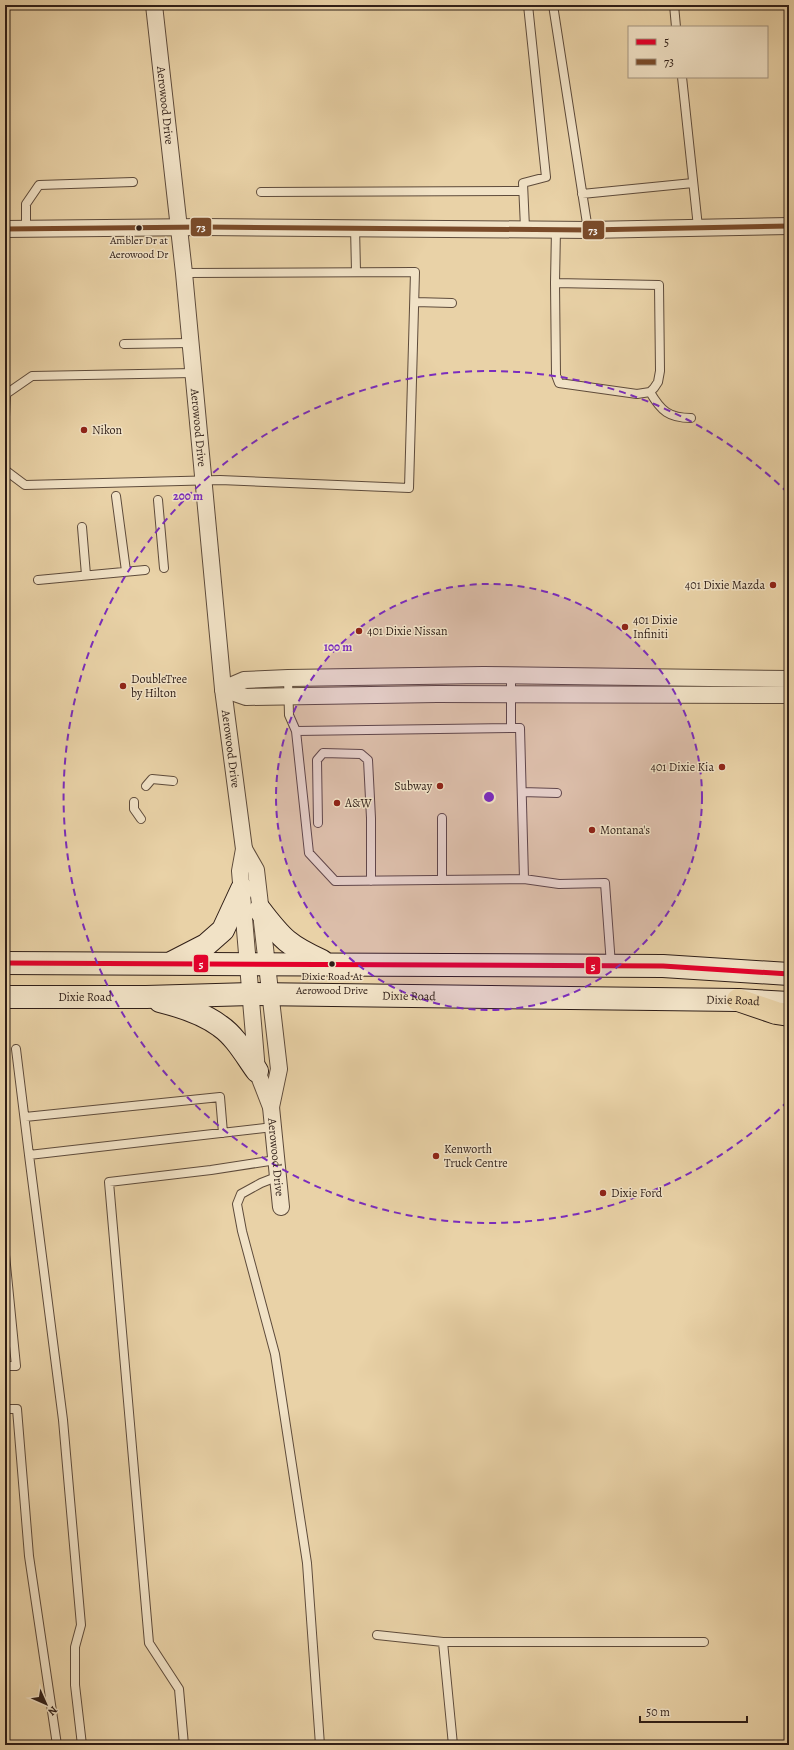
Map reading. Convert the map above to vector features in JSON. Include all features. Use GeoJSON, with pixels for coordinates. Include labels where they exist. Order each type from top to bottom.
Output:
{"type":"FeatureCollection","features":[{"type":"Feature","properties":{"kind":"highway"},"geometry":{"type":"LineString","coordinates":[[738,1000],[776,1013],[789,1015]]}},
{"type":"Feature","properties":{"kind":"main road"},"geometry":{"type":"LineString","coordinates":[[170,964],[206,946],[223,930],[242,889]]}},
{"type":"Feature","properties":{"kind":"main road"},"geometry":{"type":"LineString","coordinates":[[260,910],[279,935],[295,949],[330,965]]}},
{"type":"Feature","properties":{"kind":"main road"},"geometry":{"type":"LineString","coordinates":[[5,963],[662,966],[789,974]]}},
{"type":"Feature","properties":{"kind":"main road","name":"Dixie Road"},"geometry":{"type":"LineString","coordinates":[[5,997],[146,997],[261,994],[738,1000],[789,1003]]}},
{"type":"Feature","properties":{"kind":"main road"},"geometry":{"type":"LineString","coordinates":[[146,997],[182,1008],[220,1026],[238,1043],[257,1071]]}},
{"type":"Feature","properties":{"kind":"street","name":"Aerowood Drive"},"geometry":{"type":"LineString","coordinates":[[154,5],[184,273],[222,689],[244,849],[240,871],[242,889],[258,964],[261,994],[279,1069],[271,1107]]}},
{"type":"Feature","properties":{"kind":"street"},"geometry":{"type":"LineString","coordinates":[[5,229],[355,227],[588,230],[789,226]]}},
{"type":"Feature","properties":{"kind":"street"},"geometry":{"type":"LineString","coordinates":[[222,689],[244,680],[288,678],[511,676],[789,679]]}},
{"type":"Feature","properties":{"kind":"street"},"geometry":{"type":"LineString","coordinates":[[222,689],[246,697],[512,694],[789,695]]}},
{"type":"Feature","properties":{"kind":"street","name":"Aerowood Drive"},"geometry":{"type":"LineString","coordinates":[[244,849],[256,870],[260,910],[258,964]]}},
{"type":"Feature","properties":{"kind":"street","name":"Aerowood Drive"},"geometry":{"type":"LineString","coordinates":[[261,994],[257,1071],[271,1107],[281,1207]]}},
{"type":"Feature","properties":{"kind":"lane"},"geometry":{"type":"LineString","coordinates":[[525,228],[523,183],[546,177],[528,5]]}},
{"type":"Feature","properties":{"kind":"lane"},"geometry":{"type":"LineString","coordinates":[[553,5],[588,230]]}},
{"type":"Feature","properties":{"kind":"lane"},"geometry":{"type":"LineString","coordinates":[[674,5],[676,26]]}},
{"type":"Feature","properties":{"kind":"lane"},"geometry":{"type":"LineString","coordinates":[[682,78],[698,227]]}},
{"type":"Feature","properties":{"kind":"lane"},"geometry":{"type":"LineString","coordinates":[[26,229],[26,204],[39,185],[133,182]]}},
{"type":"Feature","properties":{"kind":"lane"},"geometry":{"type":"LineString","coordinates":[[582,194],[693,183]]}},
{"type":"Feature","properties":{"kind":"lane"},"geometry":{"type":"LineString","coordinates":[[261,192],[523,191]]}},
{"type":"Feature","properties":{"kind":"lane"},"geometry":{"type":"LineString","coordinates":[[355,227],[356,271]]}},
{"type":"Feature","properties":{"kind":"lane"},"geometry":{"type":"LineString","coordinates":[[555,284],[659,285],[660,371],[658,382],[650,392],[629,394],[559,383],[556,375],[555,284],[556,229]]}},
{"type":"Feature","properties":{"kind":"lane"},"geometry":{"type":"LineString","coordinates":[[5,470],[25,485],[203,480],[409,488],[415,272],[356,271],[184,273]]}},
{"type":"Feature","properties":{"kind":"lane"},"geometry":{"type":"LineString","coordinates":[[415,302],[452,302]]}},
{"type":"Feature","properties":{"kind":"lane"},"geometry":{"type":"LineString","coordinates":[[124,344],[190,343]]}},
{"type":"Feature","properties":{"kind":"lane"},"geometry":{"type":"LineString","coordinates":[[5,418],[6,394],[32,376],[193,373]]}},
{"type":"Feature","properties":{"kind":"lane"},"geometry":{"type":"LineString","coordinates":[[650,392],[656,402],[667,413],[675,417],[692,418]]}},
{"type":"Feature","properties":{"kind":"lane"},"geometry":{"type":"LineString","coordinates":[[116,496],[126,571]]}},
{"type":"Feature","properties":{"kind":"lane"},"geometry":{"type":"LineString","coordinates":[[158,500],[164,568]]}},
{"type":"Feature","properties":{"kind":"lane"},"geometry":{"type":"LineString","coordinates":[[82,527],[86,574]]}},
{"type":"Feature","properties":{"kind":"lane"},"geometry":{"type":"LineString","coordinates":[[38,580],[86,574],[145,570]]}},
{"type":"Feature","properties":{"kind":"lane"},"geometry":{"type":"LineString","coordinates":[[511,676],[511,728]]}},
{"type":"Feature","properties":{"kind":"lane"},"geometry":{"type":"LineString","coordinates":[[659,695],[660,677]]}},
{"type":"Feature","properties":{"kind":"lane"},"geometry":{"type":"LineString","coordinates":[[288,678],[289,715],[296,731],[309,853],[335,880],[524,880],[559,884],[605,883],[611,966]]}},
{"type":"Feature","properties":{"kind":"lane"},"geometry":{"type":"LineString","coordinates":[[296,731],[520,728],[524,880]]}},
{"type":"Feature","properties":{"kind":"lane"},"geometry":{"type":"LineString","coordinates":[[318,823],[316,760],[323,753],[361,754],[368,760],[372,818],[371,881]]}},
{"type":"Feature","properties":{"kind":"lane"},"geometry":{"type":"LineString","coordinates":[[146,786],[152,779],[173,781]]}},
{"type":"Feature","properties":{"kind":"lane"},"geometry":{"type":"LineString","coordinates":[[522,792],[557,792]]}},
{"type":"Feature","properties":{"kind":"lane"},"geometry":{"type":"LineString","coordinates":[[134,802],[134,809],[141,819]]}},
{"type":"Feature","properties":{"kind":"lane"},"geometry":{"type":"LineString","coordinates":[[442,818],[442,880]]}},
{"type":"Feature","properties":{"kind":"lane"},"geometry":{"type":"LineString","coordinates":[[16,1048],[63,1420],[81,1625],[74,1647],[75,1685],[82,1745]]}},
{"type":"Feature","properties":{"kind":"lane"},"geometry":{"type":"LineString","coordinates":[[25,1117],[220,1097],[223,1133]]}},
{"type":"Feature","properties":{"kind":"lane"},"geometry":{"type":"LineString","coordinates":[[29,1155],[273,1127]]}},
{"type":"Feature","properties":{"kind":"lane"},"geometry":{"type":"LineString","coordinates":[[184,1745],[179,1689],[149,1643],[109,1182],[211,1170],[276,1160]]}},
{"type":"Feature","properties":{"kind":"lane"},"geometry":{"type":"LineString","coordinates":[[279,1176],[241,1194],[237,1204],[242,1232],[275,1354],[307,1563],[320,1745]]}},
{"type":"Feature","properties":{"kind":"lane"},"geometry":{"type":"LineString","coordinates":[[5,1255],[16,1366],[5,1366]]}},
{"type":"Feature","properties":{"kind":"lane"},"geometry":{"type":"LineString","coordinates":[[5,1409],[17,1409],[30,1556],[57,1745]]}},
{"type":"Feature","properties":{"kind":"lane"},"geometry":{"type":"LineString","coordinates":[[377,1635],[443,1642],[704,1642]]}},
{"type":"Feature","properties":{"kind":"lane"},"geometry":{"type":"LineString","coordinates":[[443,1642],[453,1745]]}},
{"type":"Feature","properties":{"kind":"transit line","name":"73"},"geometry":{"type":"LineString","coordinates":[[5,229],[205,227],[588,230],[789,226]]}},
{"type":"Feature","properties":{"kind":"transit line","name":"5"},"geometry":{"type":"LineString","coordinates":[[5,963],[663,966],[789,974]]}},
{"type":"Feature","properties":{"kind":"place","name":"Ambler Dr at Aerowood Dr"},"geometry":{"type":"Point","coordinates":[139,228]}},
{"type":"Feature","properties":{"kind":"place","name":"Nikon"},"geometry":{"type":"Point","coordinates":[84,430]}},
{"type":"Feature","properties":{"kind":"place","name":"401 Dixie Mazda"},"geometry":{"type":"Point","coordinates":[773,585]}},
{"type":"Feature","properties":{"kind":"place","name":"401 Dixie Infiniti"},"geometry":{"type":"Point","coordinates":[625,627]}},
{"type":"Feature","properties":{"kind":"place","name":"401 Dixie Nissan"},"geometry":{"type":"Point","coordinates":[359,631]}},
{"type":"Feature","properties":{"kind":"place","name":"DoubleTree by Hilton"},"geometry":{"type":"Point","coordinates":[123,686]}},
{"type":"Feature","properties":{"kind":"place","name":"401 Dixie Kia"},"geometry":{"type":"Point","coordinates":[722,767]}},
{"type":"Feature","properties":{"kind":"place","name":"Subway"},"geometry":{"type":"Point","coordinates":[440,786]}},
{"type":"Feature","properties":{"kind":"place","name":"A&W"},"geometry":{"type":"Point","coordinates":[337,803]}},
{"type":"Feature","properties":{"kind":"place","name":"Montana's"},"geometry":{"type":"Point","coordinates":[592,830]}},
{"type":"Feature","properties":{"kind":"place","name":"Dixie Road At Aerowood Drive"},"geometry":{"type":"Point","coordinates":[332,964]}},
{"type":"Feature","properties":{"kind":"place","name":"Kenworth Truck Centre"},"geometry":{"type":"Point","coordinates":[436,1156]}},
{"type":"Feature","properties":{"kind":"place","name":"Dixie Ford"},"geometry":{"type":"Point","coordinates":[603,1193]}}]}
